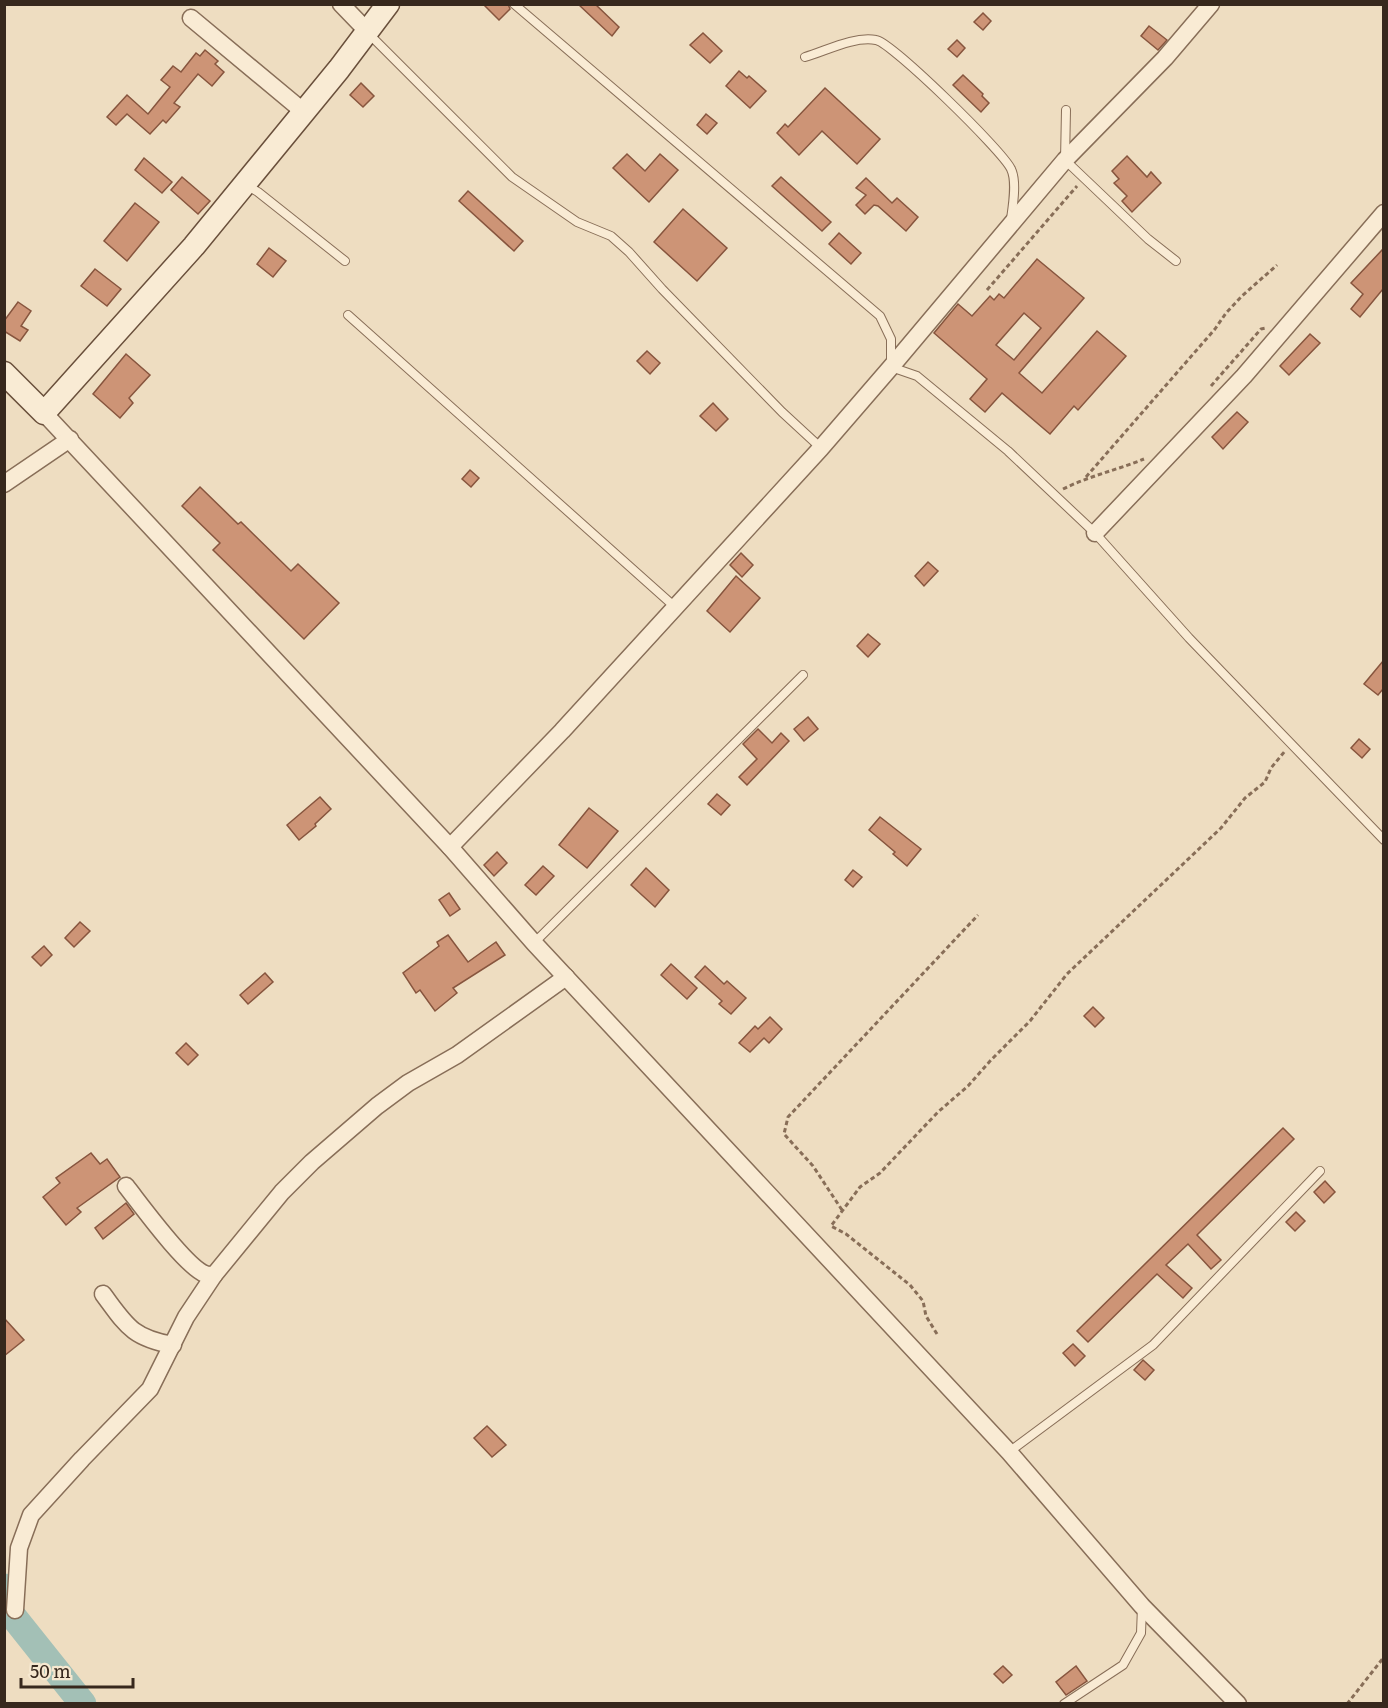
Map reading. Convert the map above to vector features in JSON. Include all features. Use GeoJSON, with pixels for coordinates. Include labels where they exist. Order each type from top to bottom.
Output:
{"type":"FeatureCollection","features":[{"type":"Feature","properties":{"kind":"street"},"geometry":{"type":"LineString","coordinates":[[341,4],[368,32]]}},
{"type":"Feature","properties":{"kind":"street"},"geometry":{"type":"LineString","coordinates":[[44,413],[194,246],[304,112],[388,4]]}},
{"type":"Feature","properties":{"kind":"street"},"geometry":{"type":"LineString","coordinates":[[450,847],[562,731],[821,448],[1065,160],[1166,58],[1211,4]]}},
{"type":"Feature","properties":{"kind":"street"},"geometry":{"type":"LineString","coordinates":[[191,18],[304,112]]}},
{"type":"Feature","properties":{"kind":"street"},"geometry":{"type":"LineString","coordinates":[[1095,533],[1244,376],[1383,213]]}},
{"type":"Feature","properties":{"kind":"street"},"geometry":{"type":"LineString","coordinates":[[4,373],[70,439],[450,847],[534,943],[1009,1452],[1142,1606],[1238,1704]]}},
{"type":"Feature","properties":{"kind":"street"},"geometry":{"type":"LineString","coordinates":[[4,484],[70,439]]}},
{"type":"Feature","properties":{"kind":"street"},"geometry":{"type":"LineString","coordinates":[[15,1610],[19,1548],[31,1515],[82,1458],[150,1389],[186,1317],[214,1275],[282,1192],[312,1162],[376,1106],[408,1083],[458,1055],[566,977]]}},
{"type":"Feature","properties":{"kind":"street"},"geometry":{"type":"LineString","coordinates":[[126,1186],[159,1229],[192,1265],[204,1274],[214,1275]]}},
{"type":"Feature","properties":{"kind":"street"},"geometry":{"type":"LineString","coordinates":[[103,1294],[129,1328],[152,1341],[173,1345]]}},
{"type":"Feature","properties":{"kind":"lane"},"geometry":{"type":"LineString","coordinates":[[514,4],[880,316],[891,339],[891,367],[917,376],[1008,451],[1095,533],[1189,638],[1383,840]]}},
{"type":"Feature","properties":{"kind":"lane"},"geometry":{"type":"LineString","coordinates":[[368,32],[512,177],[577,222],[610,236],[629,252],[782,412],[821,448]]}},
{"type":"Feature","properties":{"kind":"lane"},"geometry":{"type":"LineString","coordinates":[[805,57],[855,41],[877,40],[894,51],[976,127],[1011,169],[1014,195],[1011,225]]}},
{"type":"Feature","properties":{"kind":"lane"},"geometry":{"type":"LineString","coordinates":[[1066,110],[1065,160],[1148,239],[1176,261]]}},
{"type":"Feature","properties":{"kind":"lane"},"geometry":{"type":"LineString","coordinates":[[245,185],[258,192],[345,261]]}},
{"type":"Feature","properties":{"kind":"lane"},"geometry":{"type":"LineString","coordinates":[[348,315],[675,607]]}},
{"type":"Feature","properties":{"kind":"lane"},"geometry":{"type":"LineString","coordinates":[[534,943],[803,675]]}},
{"type":"Feature","properties":{"kind":"lane"},"geometry":{"type":"LineString","coordinates":[[1009,1452],[1153,1346],[1320,1171]]}},
{"type":"Feature","properties":{"kind":"lane"},"geometry":{"type":"LineString","coordinates":[[1064,1704],[1123,1665],[1141,1634],[1142,1606]]}},
{"type":"Feature","properties":{"kind":"path"},"geometry":{"type":"LineString","coordinates":[[987,290],[1084,178]]}},
{"type":"Feature","properties":{"kind":"path"},"geometry":{"type":"LineString","coordinates":[[1085,478],[1107,450],[1215,329],[1226,313],[1277,264]]}},
{"type":"Feature","properties":{"kind":"path"},"geometry":{"type":"LineString","coordinates":[[1208,389],[1261,329],[1288,325]]}},
{"type":"Feature","properties":{"kind":"path"},"geometry":{"type":"LineString","coordinates":[[1053,493],[1085,478],[1148,457]]}},
{"type":"Feature","properties":{"kind":"path"},"geometry":{"type":"LineString","coordinates":[[937,1334],[926,1316],[922,1301],[910,1285],[846,1234],[831,1226],[860,1187],[880,1173],[938,1112],[968,1086],[1030,1021],[1067,974],[1221,828],[1245,798],[1265,782],[1271,768],[1291,746]]}},
{"type":"Feature","properties":{"kind":"path"},"geometry":{"type":"LineString","coordinates":[[842,1210],[813,1166],[784,1134],[788,1117],[978,915]]}},
{"type":"Feature","properties":{"kind":"path"},"geometry":{"type":"LineString","coordinates":[[1347,1704],[1383,1657]]}},
{"type":"Feature","properties":{"kind":"building"},"geometry":{"type":"Polygon","coordinates":[[[483,4],[508,4],[510,9],[499,20],[483,4]]]}},
{"type":"Feature","properties":{"kind":"building"},"geometry":{"type":"Polygon","coordinates":[[[578,4],[595,4],[619,27],[612,36],[578,4]]]}},
{"type":"Feature","properties":{"kind":"building"},"geometry":{"type":"Polygon","coordinates":[[[983,13],[991,21],[983,30],[974,22],[983,13]]]}},
{"type":"Feature","properties":{"kind":"building"},"geometry":{"type":"Polygon","coordinates":[[[1149,26],[1167,40],[1158,50],[1141,36],[1149,26]]]}},
{"type":"Feature","properties":{"kind":"building"},"geometry":{"type":"Polygon","coordinates":[[[703,33],[722,51],[710,63],[690,45],[703,33]]]}},
{"type":"Feature","properties":{"kind":"building"},"geometry":{"type":"Polygon","coordinates":[[[957,40],[965,48],[957,57],[948,49],[957,40]]]}},
{"type":"Feature","properties":{"kind":"building"},"geometry":{"type":"Polygon","coordinates":[[[205,50],[218,61],[215,64],[224,72],[212,86],[198,74],[174,103],[180,107],[166,123],[163,120],[150,134],[127,114],[116,125],[107,117],[127,95],[148,114],[170,87],[161,80],[173,66],[181,72],[196,53],[200,56],[205,50]]]}},
{"type":"Feature","properties":{"kind":"building"},"geometry":{"type":"Polygon","coordinates":[[[739,71],[747,78],[749,76],[766,91],[750,108],[726,86],[739,71]]]}},
{"type":"Feature","properties":{"kind":"building"},"geometry":{"type":"Polygon","coordinates":[[[963,75],[989,103],[981,112],[953,85],[963,75]]]}},
{"type":"Feature","properties":{"kind":"building"},"geometry":{"type":"Polygon","coordinates":[[[361,83],[374,96],[363,107],[350,95],[361,83]]]}},
{"type":"Feature","properties":{"kind":"building"},"geometry":{"type":"Polygon","coordinates":[[[825,88],[880,139],[857,164],[822,131],[799,155],[777,133],[785,124],[788,127],[825,88]]]}},
{"type":"Feature","properties":{"kind":"building"},"geometry":{"type":"Polygon","coordinates":[[[706,114],[717,123],[707,134],[697,125],[706,114]]]}},
{"type":"Feature","properties":{"kind":"building"},"geometry":{"type":"Polygon","coordinates":[[[627,154],[645,171],[660,154],[678,170],[649,202],[613,168],[627,154]]]}},
{"type":"Feature","properties":{"kind":"building"},"geometry":{"type":"Polygon","coordinates":[[[1127,156],[1147,177],[1151,172],[1161,183],[1132,212],[1122,201],[1127,196],[1114,183],[1119,179],[1112,171],[1127,156]]]}},
{"type":"Feature","properties":{"kind":"building"},"geometry":{"type":"Polygon","coordinates":[[[144,158],[172,182],[162,193],[135,170],[144,158]]]}},
{"type":"Feature","properties":{"kind":"building"},"geometry":{"type":"Polygon","coordinates":[[[182,177],[210,201],[198,214],[171,190],[182,177]]]}},
{"type":"Feature","properties":{"kind":"building"},"geometry":{"type":"Polygon","coordinates":[[[781,177],[831,222],[822,231],[772,186],[781,177]]]}},
{"type":"Feature","properties":{"kind":"building"},"geometry":{"type":"Polygon","coordinates":[[[866,178],[892,203],[897,198],[918,217],[906,231],[878,206],[874,205],[865,214],[856,205],[866,195],[856,188],[866,178]]]}},
{"type":"Feature","properties":{"kind":"building"},"geometry":{"type":"Polygon","coordinates":[[[468,191],[523,241],[514,251],[459,201],[468,191]]]}},
{"type":"Feature","properties":{"kind":"building"},"geometry":{"type":"Polygon","coordinates":[[[135,203],[159,222],[127,261],[104,241],[135,203]]]}},
{"type":"Feature","properties":{"kind":"building"},"geometry":{"type":"Polygon","coordinates":[[[683,209],[727,248],[697,281],[654,242],[683,209]]]}},
{"type":"Feature","properties":{"kind":"building"},"geometry":{"type":"Polygon","coordinates":[[[839,233],[861,253],[851,264],[829,244],[839,233]]]}},
{"type":"Feature","properties":{"kind":"building"},"geometry":{"type":"Polygon","coordinates":[[[269,248],[286,261],[273,277],[257,264],[269,248]]]}},
{"type":"Feature","properties":{"kind":"building"},"geometry":{"type":"Polygon","coordinates":[[[1383,249],[1383,289],[1360,317],[1351,309],[1363,294],[1351,283],[1383,249]]]}},
{"type":"Feature","properties":{"kind":"building"},"geometry":{"type":"Polygon","coordinates":[[[1037,259],[1084,298],[1019,373],[1042,393],[1097,331],[1126,356],[1078,410],[1074,406],[1050,434],[1002,393],[985,412],[970,399],[987,379],[934,333],[958,304],[972,316],[990,296],[994,300],[999,294],[1004,298],[1037,259]],[[1024,313],[996,345],[1014,360],[1041,328],[1024,313]]]}},
{"type":"Feature","properties":{"kind":"building"},"geometry":{"type":"Polygon","coordinates":[[[95,269],[121,289],[107,306],[81,286],[95,269]]]}},
{"type":"Feature","properties":{"kind":"building"},"geometry":{"type":"Polygon","coordinates":[[[18,302],[31,311],[21,326],[28,330],[20,341],[4,331],[4,321],[18,302]]]}},
{"type":"Feature","properties":{"kind":"building"},"geometry":{"type":"Polygon","coordinates":[[[1310,334],[1320,343],[1289,375],[1280,366],[1310,334]]]}},
{"type":"Feature","properties":{"kind":"building"},"geometry":{"type":"Polygon","coordinates":[[[647,351],[660,363],[650,374],[637,361],[647,351]]]}},
{"type":"Feature","properties":{"kind":"building"},"geometry":{"type":"Polygon","coordinates":[[[126,354],[150,375],[129,398],[133,403],[120,418],[93,394],[126,354]]]}},
{"type":"Feature","properties":{"kind":"building"},"geometry":{"type":"Polygon","coordinates":[[[713,403],[728,419],[716,431],[700,416],[713,403]]]}},
{"type":"Feature","properties":{"kind":"building"},"geometry":{"type":"Polygon","coordinates":[[[1237,412],[1248,422],[1223,449],[1212,437],[1237,412]]]}},
{"type":"Feature","properties":{"kind":"building"},"geometry":{"type":"Polygon","coordinates":[[[470,470],[479,478],[471,487],[462,479],[470,470]]]}},
{"type":"Feature","properties":{"kind":"building"},"geometry":{"type":"Polygon","coordinates":[[[200,487],[238,524],[241,522],[291,571],[298,564],[339,603],[304,639],[213,550],[220,543],[182,506],[200,487]]]}},
{"type":"Feature","properties":{"kind":"building"},"geometry":{"type":"Polygon","coordinates":[[[741,553],[753,565],[742,577],[730,565],[741,553]]]}},
{"type":"Feature","properties":{"kind":"building"},"geometry":{"type":"Polygon","coordinates":[[[928,562],[938,571],[924,586],[915,576],[928,562]]]}},
{"type":"Feature","properties":{"kind":"building"},"geometry":{"type":"Polygon","coordinates":[[[736,576],[760,598],[730,632],[707,611],[736,576]]]}},
{"type":"Feature","properties":{"kind":"building"},"geometry":{"type":"Polygon","coordinates":[[[868,634],[880,644],[868,657],[857,646],[868,634]]]}},
{"type":"Feature","properties":{"kind":"building"},"geometry":{"type":"Polygon","coordinates":[[[1383,661],[1383,689],[1378,695],[1364,684],[1383,661]]]}},
{"type":"Feature","properties":{"kind":"building"},"geometry":{"type":"Polygon","coordinates":[[[808,717],[818,729],[804,741],[794,729],[808,717]]]}},
{"type":"Feature","properties":{"kind":"building"},"geometry":{"type":"Polygon","coordinates":[[[758,729],[772,743],[781,733],[789,741],[747,785],[739,777],[757,759],[743,744],[758,729]]]}},
{"type":"Feature","properties":{"kind":"building"},"geometry":{"type":"Polygon","coordinates":[[[1359,739],[1370,749],[1362,758],[1351,748],[1359,739]]]}},
{"type":"Feature","properties":{"kind":"building"},"geometry":{"type":"Polygon","coordinates":[[[717,794],[730,805],[721,815],[708,804],[717,794]]]}},
{"type":"Feature","properties":{"kind":"building"},"geometry":{"type":"Polygon","coordinates":[[[320,797],[331,809],[299,840],[287,825],[320,797]]]}},
{"type":"Feature","properties":{"kind":"building"},"geometry":{"type":"Polygon","coordinates":[[[589,808],[618,831],[587,868],[559,845],[589,808]]]}},
{"type":"Feature","properties":{"kind":"building"},"geometry":{"type":"Polygon","coordinates":[[[880,817],[921,849],[907,866],[893,854],[895,852],[869,830],[880,817]]]}},
{"type":"Feature","properties":{"kind":"building"},"geometry":{"type":"Polygon","coordinates":[[[497,852],[507,863],[494,876],[484,865],[497,852]]]}},
{"type":"Feature","properties":{"kind":"building"},"geometry":{"type":"Polygon","coordinates":[[[543,866],[554,876],[536,895],[525,885],[543,866]]]}},
{"type":"Feature","properties":{"kind":"building"},"geometry":{"type":"Polygon","coordinates":[[[646,868],[669,890],[655,907],[631,885],[646,868]]]}},
{"type":"Feature","properties":{"kind":"building"},"geometry":{"type":"Polygon","coordinates":[[[853,870],[862,877],[853,887],[845,880],[853,870]]]}},
{"type":"Feature","properties":{"kind":"building"},"geometry":{"type":"Polygon","coordinates":[[[449,893],[460,909],[450,916],[439,900],[449,893]]]}},
{"type":"Feature","properties":{"kind":"building"},"geometry":{"type":"Polygon","coordinates":[[[80,922],[90,931],[74,947],[65,938],[80,922]]]}},
{"type":"Feature","properties":{"kind":"building"},"geometry":{"type":"Polygon","coordinates":[[[448,935],[468,962],[496,942],[505,955],[453,988],[457,993],[435,1011],[420,990],[416,993],[403,973],[439,946],[437,942],[448,935]]]}},
{"type":"Feature","properties":{"kind":"building"},"geometry":{"type":"Polygon","coordinates":[[[44,946],[52,955],[41,966],[32,957],[44,946]]]}},
{"type":"Feature","properties":{"kind":"building"},"geometry":{"type":"Polygon","coordinates":[[[671,964],[697,988],[687,999],[661,975],[671,964]]]}},
{"type":"Feature","properties":{"kind":"building"},"geometry":{"type":"Polygon","coordinates":[[[705,966],[724,984],[727,981],[746,998],[731,1014],[719,1004],[722,1001],[695,977],[705,966]]]}},
{"type":"Feature","properties":{"kind":"building"},"geometry":{"type":"Polygon","coordinates":[[[265,973],[273,982],[248,1004],[240,995],[265,973]]]}},
{"type":"Feature","properties":{"kind":"building"},"geometry":{"type":"Polygon","coordinates":[[[1093,1007],[1104,1018],[1095,1027],[1084,1016],[1093,1007]]]}},
{"type":"Feature","properties":{"kind":"building"},"geometry":{"type":"Polygon","coordinates":[[[770,1017],[782,1029],[769,1043],[764,1038],[750,1052],[739,1043],[755,1026],[758,1029],[770,1017]]]}},
{"type":"Feature","properties":{"kind":"building"},"geometry":{"type":"Polygon","coordinates":[[[186,1043],[198,1055],[188,1065],[176,1053],[186,1043]]]}},
{"type":"Feature","properties":{"kind":"building"},"geometry":{"type":"Polygon","coordinates":[[[1283,1128],[1294,1139],[1197,1235],[1221,1260],[1211,1269],[1188,1244],[1166,1265],[1192,1288],[1183,1298],[1157,1274],[1088,1342],[1077,1331],[1283,1128]]]}},
{"type":"Feature","properties":{"kind":"building"},"geometry":{"type":"Polygon","coordinates":[[[91,1153],[100,1164],[107,1159],[120,1177],[77,1208],[81,1212],[66,1225],[43,1197],[60,1183],[56,1178],[91,1153]]]}},
{"type":"Feature","properties":{"kind":"building"},"geometry":{"type":"Polygon","coordinates":[[[1325,1181],[1335,1192],[1324,1203],[1314,1192],[1325,1181]]]}},
{"type":"Feature","properties":{"kind":"building"},"geometry":{"type":"Polygon","coordinates":[[[126,1203],[134,1214],[103,1239],[95,1228],[126,1203]]]}},
{"type":"Feature","properties":{"kind":"building"},"geometry":{"type":"Polygon","coordinates":[[[1296,1212],[1305,1221],[1295,1231],[1286,1222],[1296,1212]]]}},
{"type":"Feature","properties":{"kind":"building"},"geometry":{"type":"Polygon","coordinates":[[[4,1318],[24,1340],[4,1356],[4,1318]]]}},
{"type":"Feature","properties":{"kind":"building"},"geometry":{"type":"Polygon","coordinates":[[[1073,1344],[1085,1356],[1075,1366],[1063,1353],[1073,1344]]]}},
{"type":"Feature","properties":{"kind":"building"},"geometry":{"type":"Polygon","coordinates":[[[1143,1360],[1154,1370],[1145,1380],[1134,1370],[1143,1360]]]}},
{"type":"Feature","properties":{"kind":"building"},"geometry":{"type":"Polygon","coordinates":[[[487,1426],[506,1445],[492,1457],[474,1438],[487,1426]]]}},
{"type":"Feature","properties":{"kind":"building"},"geometry":{"type":"Polygon","coordinates":[[[1003,1666],[1012,1675],[1003,1683],[994,1674],[1003,1666]]]}},
{"type":"Feature","properties":{"kind":"building"},"geometry":{"type":"Polygon","coordinates":[[[1076,1666],[1087,1681],[1066,1695],[1056,1682],[1076,1666]]]}},
{"type":"Feature","properties":{"kind":"waterway"},"geometry":{"type":"LineString","coordinates":[[4,1587],[8,1610],[83,1704]]}}]}
